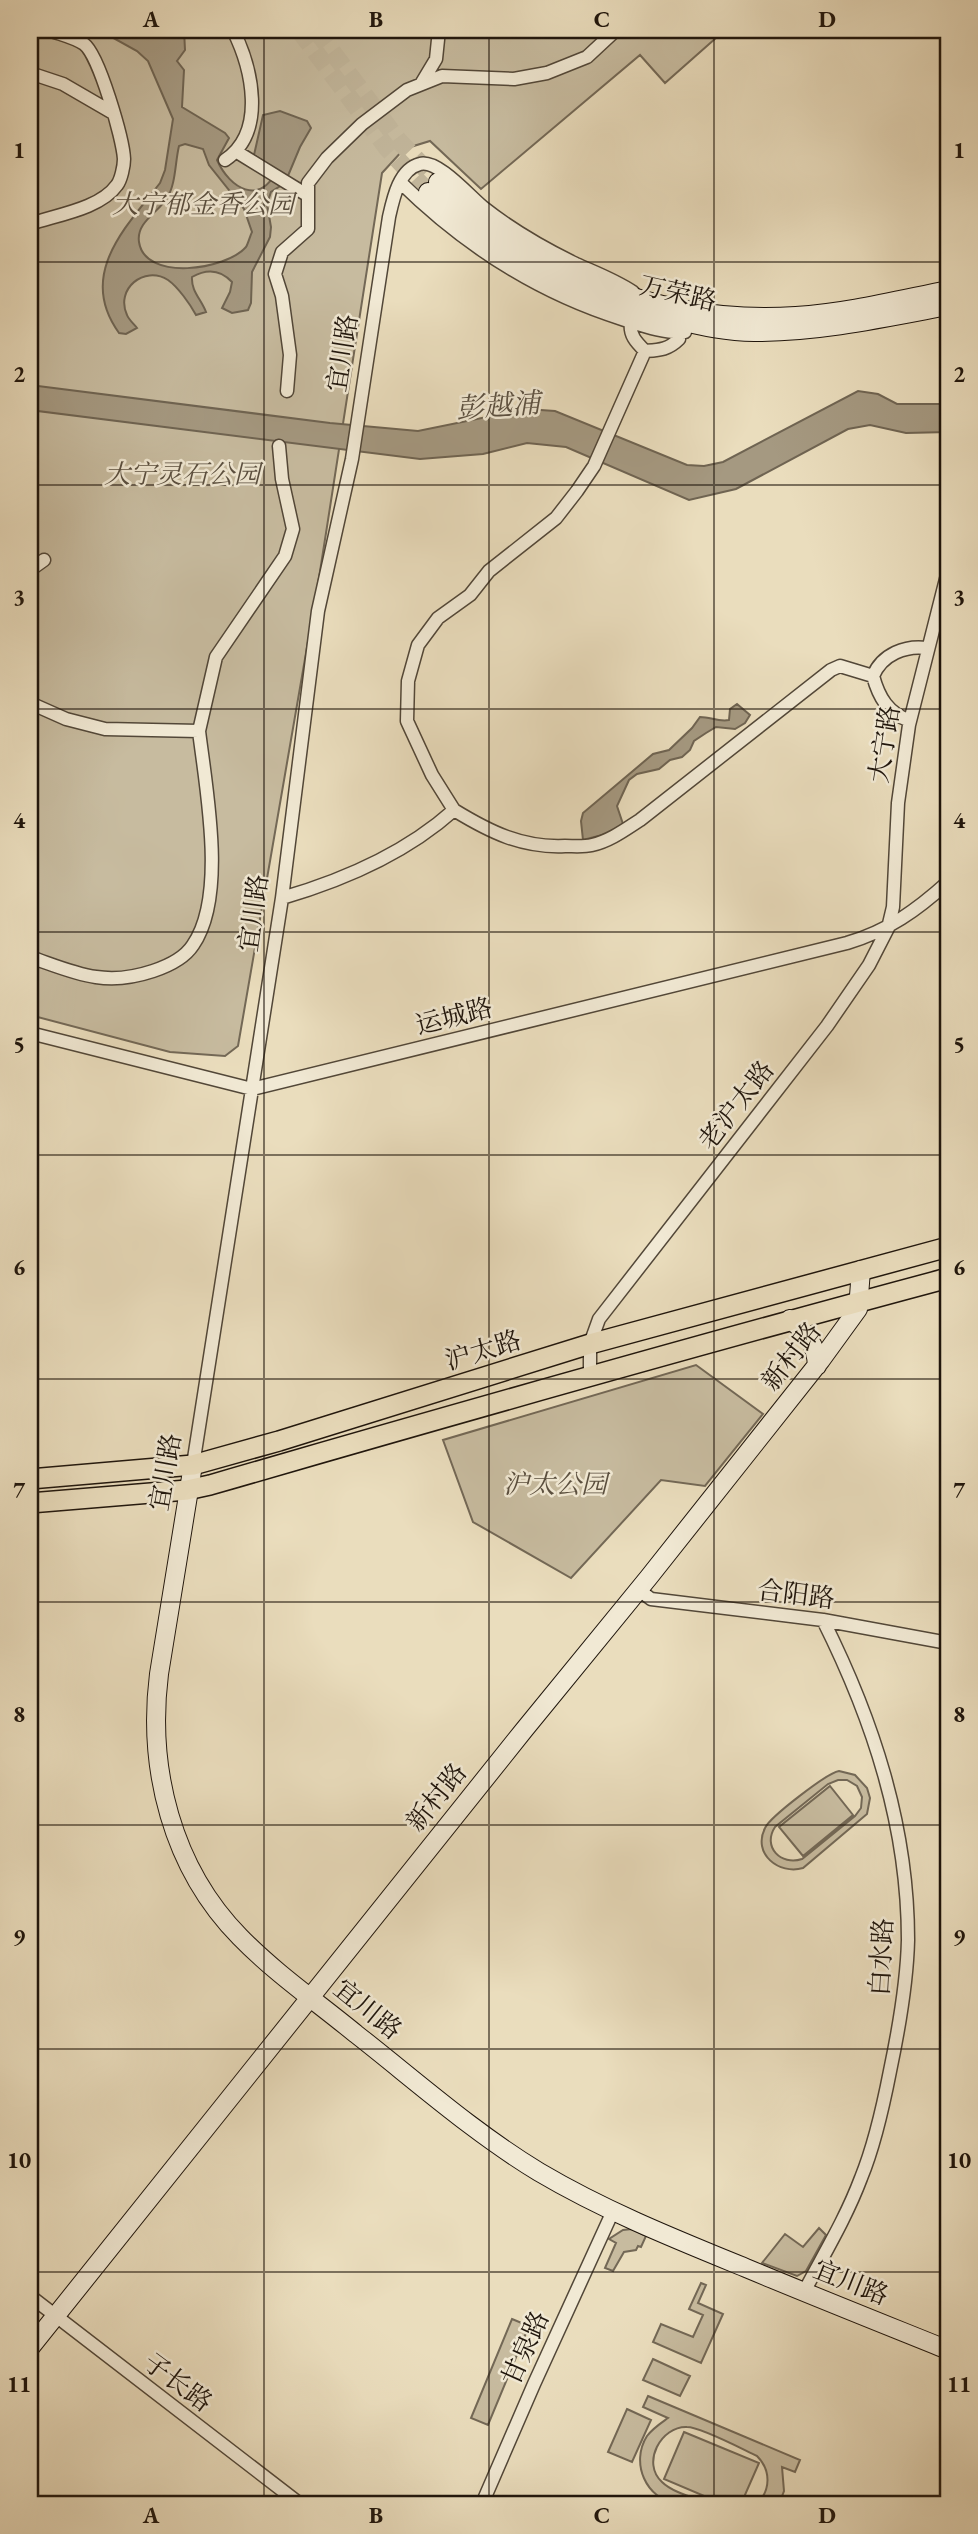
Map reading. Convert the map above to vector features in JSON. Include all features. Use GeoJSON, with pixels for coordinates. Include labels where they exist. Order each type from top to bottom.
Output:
{"type":"FeatureCollection","features":[{"type":"Feature","properties":{"kind":"main road","name":"万荣路"},"geometry":{"type":"LineString","coordinates":[[428,192],[478,218],[541,259],[574,275],[645,300],[716,314],[796,316],[842,311],[948,290]]}},
{"type":"Feature","properties":{"kind":"main road","name":"万荣路"},"geometry":{"type":"LineString","coordinates":[[428,192],[470,229],[501,251],[568,287],[641,313],[715,330],[798,331],[845,326],[948,306]]}},
{"type":"Feature","properties":{"kind":"main road","name":"沪太路"},"geometry":{"type":"LineString","coordinates":[[30,1479],[193,1465],[279,1441],[590,1344],[948,1247]]}},
{"type":"Feature","properties":{"kind":"main road","name":"新村路"},"geometry":{"type":"LineString","coordinates":[[30,2348],[817,1366],[853,1318],[860,1300],[861,1270]]}},
{"type":"Feature","properties":{"kind":"main road","name":"沪太路"},"geometry":{"type":"LineString","coordinates":[[30,1503],[187,1490],[790,1319],[948,1278]]}},
{"type":"Feature","properties":{"kind":"main road"},"geometry":{"type":"LineString","coordinates":[[790,1319],[806,1332],[816,1350],[817,1366]]}},
{"type":"Feature","properties":{"kind":"main road","name":"宜川路"},"geometry":{"type":"LineString","coordinates":[[193,1465],[156,1698],[156,1742],[166,1804],[184,1857],[217,1910],[241,1938],[311,1997],[473,2127],[538,2171],[613,2211],[948,2350]]}},
{"type":"Feature","properties":{"kind":"street"},"geometry":{"type":"LineString","coordinates":[[30,224],[66,214],[97,201],[118,185],[124,161],[114,113],[96,61],[84,44],[49,30]]}},
{"type":"Feature","properties":{"kind":"street"},"geometry":{"type":"LineString","coordinates":[[225,160],[237,152],[249,125],[252,94],[248,67],[233,30]]}},
{"type":"Feature","properties":{"kind":"street"},"geometry":{"type":"LineString","coordinates":[[421,84],[436,59],[439,30]]}},
{"type":"Feature","properties":{"kind":"street"},"geometry":{"type":"LineString","coordinates":[[287,391],[290,355],[282,296],[275,274],[282,252],[308,229],[308,183],[327,159],[357,129],[407,90],[442,76],[513,79],[547,73],[587,57],[616,30]]}},
{"type":"Feature","properties":{"kind":"street"},"geometry":{"type":"LineString","coordinates":[[30,73],[63,84],[114,113]]}},
{"type":"Feature","properties":{"kind":"street"},"geometry":{"type":"LineString","coordinates":[[237,152],[307,195]]}},
{"type":"Feature","properties":{"kind":"street"},"geometry":{"type":"LineString","coordinates":[[645,300],[614,279],[557,254],[515,230],[485,209],[438,167],[421,163],[413,167],[400,182],[428,192],[463,238],[528,280],[575,302],[631,322],[677,333],[715,330]]}},
{"type":"Feature","properties":{"kind":"street","name":"宜川路"},"geometry":{"type":"LineString","coordinates":[[193,1465],[282,898],[318,611],[352,459],[392,205],[400,182]]}},
{"type":"Feature","properties":{"kind":"street"},"geometry":{"type":"LineString","coordinates":[[392,205],[428,192]]}},
{"type":"Feature","properties":{"kind":"street"},"geometry":{"type":"LineString","coordinates":[[631,322],[630,331],[645,351]]}},
{"type":"Feature","properties":{"kind":"street"},"geometry":{"type":"LineString","coordinates":[[645,351],[672,346],[678,339],[677,333]]}},
{"type":"Feature","properties":{"kind":"street"},"geometry":{"type":"LineString","coordinates":[[645,351],[594,466],[555,518],[489,571],[470,595],[438,618],[418,645],[408,681],[407,721],[432,775],[454,810],[492,832],[517,842],[551,847],[594,845],[619,834],[648,814],[831,670],[840,666],[873,676]]}},
{"type":"Feature","properties":{"kind":"street"},"geometry":{"type":"LineString","coordinates":[[30,957],[94,977],[116,979],[145,974],[172,964],[192,946],[211,896],[208,807],[199,731],[216,657],[285,555],[293,528],[282,479],[279,446]]}},
{"type":"Feature","properties":{"kind":"street"},"geometry":{"type":"LineString","coordinates":[[30,570],[44,560]]}},
{"type":"Feature","properties":{"kind":"street","name":"大宁路"},"geometry":{"type":"LineString","coordinates":[[888,928],[894,897],[898,803],[910,721],[948,570]]}},
{"type":"Feature","properties":{"kind":"street"},"geometry":{"type":"LineString","coordinates":[[910,721],[890,712],[873,676],[877,665],[905,648],[927,648]]}},
{"type":"Feature","properties":{"kind":"street"},"geometry":{"type":"LineString","coordinates":[[30,703],[66,719],[105,729],[199,731]]}},
{"type":"Feature","properties":{"kind":"street"},"geometry":{"type":"LineString","coordinates":[[282,898],[331,883],[365,868],[429,830],[454,810]]}},
{"type":"Feature","properties":{"kind":"street","name":"老沪太路"},"geometry":{"type":"LineString","coordinates":[[590,1375],[590,1344],[599,1319],[854,989],[888,928],[919,909],[948,882]]}},
{"type":"Feature","properties":{"kind":"street","name":"运城路"},"geometry":{"type":"LineString","coordinates":[[30,1033],[253,1089],[847,943],[888,928]]}},
{"type":"Feature","properties":{"kind":"street","name":"合阳路"},"geometry":{"type":"LineString","coordinates":[[639,1590],[651,1599],[823,1620],[948,1643]]}},
{"type":"Feature","properties":{"kind":"street","name":"白水路"},"geometry":{"type":"LineString","coordinates":[[804,2292],[853,2199],[873,2144],[897,2038],[908,1942],[903,1868],[891,1797],[860,1703],[823,1620]]}},
{"type":"Feature","properties":{"kind":"street","name":"甘泉路"},"geometry":{"type":"LineString","coordinates":[[482,2504],[613,2211]]}},
{"type":"Feature","properties":{"kind":"street","name":"子长路"},"geometry":{"type":"LineString","coordinates":[[30,2296],[300,2504]]}},
{"type":"Feature","properties":{"kind":"green space","name":"大宁灵石公园"},"geometry":{"type":"Polygon","coordinates":[[[30,30],[725,30],[665,83],[640,55],[481,189],[430,141],[404,149],[382,173],[319,578],[238,1046],[225,1056],[170,1052],[30,1015],[30,30]]]}},
{"type":"Feature","properties":{"kind":"green space","name":"沪太公园"},"geometry":{"type":"Polygon","coordinates":[[[696,1365],[763,1414],[705,1486],[661,1480],[571,1578],[473,1522],[443,1440],[696,1365]]]}},
{"type":"Feature","properties":{"kind":"green space"},"geometry":{"type":"Polygon","coordinates":[[[839,1771],[855,1775],[867,1788],[870,1798],[867,1814],[803,1868],[777,1865],[765,1854],[762,1846],[765,1828],[787,1806],[839,1771]],[[847,1780],[828,1784],[775,1827],[771,1841],[776,1853],[787,1860],[802,1859],[855,1816],[861,1808],[862,1797],[857,1786],[847,1780]]]}},
{"type":"Feature","properties":{"kind":"green space"},"geometry":{"type":"Polygon","coordinates":[[[830,1786],[853,1815],[803,1856],[779,1827],[830,1786]]]}},
{"type":"Feature","properties":{"kind":"green space"},"geometry":{"type":"Polygon","coordinates":[[[819,2228],[826,2235],[806,2271],[797,2276],[762,2263],[785,2234],[803,2247],[819,2228]]]}},
{"type":"Feature","properties":{"kind":"green space"},"geometry":{"type":"Polygon","coordinates":[[[632,2229],[646,2236],[641,2247],[624,2252],[613,2271],[605,2268],[616,2243],[609,2239],[623,2230],[632,2229]]]}},
{"type":"Feature","properties":{"kind":"green space"},"geometry":{"type":"Polygon","coordinates":[[[701,2283],[706,2285],[698,2303],[723,2314],[701,2363],[653,2342],[661,2324],[693,2337],[703,2315],[689,2309],[701,2283]]]}},
{"type":"Feature","properties":{"kind":"green space"},"geometry":{"type":"Polygon","coordinates":[[[512,2319],[529,2326],[488,2425],[471,2418],[512,2319]]]}},
{"type":"Feature","properties":{"kind":"green space"},"geometry":{"type":"Polygon","coordinates":[[[653,2359],[690,2376],[680,2396],[643,2380],[653,2359]]]}},
{"type":"Feature","properties":{"kind":"green space"},"geometry":{"type":"Polygon","coordinates":[[[648,2396],[800,2460],[795,2472],[782,2467],[784,2491],[779,2504],[757,2504],[765,2493],[768,2480],[765,2467],[757,2456],[711,2434],[687,2427],[669,2432],[662,2439],[657,2447],[653,2465],[662,2482],[672,2489],[711,2504],[677,2504],[657,2495],[644,2478],[640,2457],[647,2436],[668,2418],[643,2407],[648,2396]]]}},
{"type":"Feature","properties":{"kind":"green space"},"geometry":{"type":"Polygon","coordinates":[[[627,2409],[651,2420],[632,2462],[608,2452],[627,2409]]]}},
{"type":"Feature","properties":{"kind":"green space"},"geometry":{"type":"Polygon","coordinates":[[[684,2432],[759,2463],[741,2504],[723,2504],[664,2479],[684,2432]]]}},
{"type":"Feature","properties":{"kind":"shaded area"},"geometry":{"type":"Polygon","coordinates":[[[99,30],[184,30],[185,50],[177,61],[184,70],[182,107],[229,138],[217,160],[229,179],[246,189],[262,188],[277,170],[254,155],[263,115],[280,111],[307,121],[311,128],[285,183],[271,192],[267,204],[270,237],[252,272],[251,303],[248,310],[232,313],[222,308],[232,282],[218,273],[208,272],[192,277],[195,291],[206,312],[196,315],[172,283],[159,276],[150,275],[134,282],[125,296],[127,315],[137,328],[126,334],[119,333],[107,312],[103,291],[104,272],[121,235],[160,183],[165,170],[173,119],[148,61],[137,51],[99,30]],[[185,144],[179,146],[170,192],[141,229],[139,242],[144,255],[155,263],[170,267],[205,266],[236,255],[248,244],[252,232],[244,209],[209,165],[203,149],[185,144]]]}},
{"type":"Feature","properties":{"kind":"shaded area"},"geometry":{"type":"Polygon","coordinates":[[[30,385],[330,423],[418,431],[526,409],[555,411],[687,465],[704,466],[723,462],[858,391],[878,394],[897,404],[948,404],[948,432],[906,433],[870,425],[848,429],[736,489],[689,500],[566,447],[527,443],[483,454],[420,459],[30,410],[30,385]]]}},
{"type":"Feature","properties":{"kind":"shaded area"},"geometry":{"type":"Polygon","coordinates":[[[737,704],[750,715],[745,723],[735,729],[716,727],[694,741],[690,750],[682,757],[670,760],[659,769],[637,774],[629,780],[617,806],[623,824],[606,834],[583,840],[583,813],[653,754],[669,750],[700,717],[729,720],[730,709],[737,704]]]}},
{"type":"Feature","properties":{"kind":"tunnel"},"geometry":{"type":"LineString","coordinates":[[299,30],[387,148],[428,192]]}},
{"type":"Feature","properties":{"kind":"tunnel"},"geometry":{"type":"LineString","coordinates":[[316,30],[398,140],[438,182]]}},
{"type":"Feature","properties":{"kind":"park label","name":"大宁郁金香公园"},"geometry":{"type":"Point","coordinates":[203,204]}},
{"type":"Feature","properties":{"kind":"water label","name":"彭越浦"},"geometry":{"type":"Point","coordinates":[498,405]}}]}
